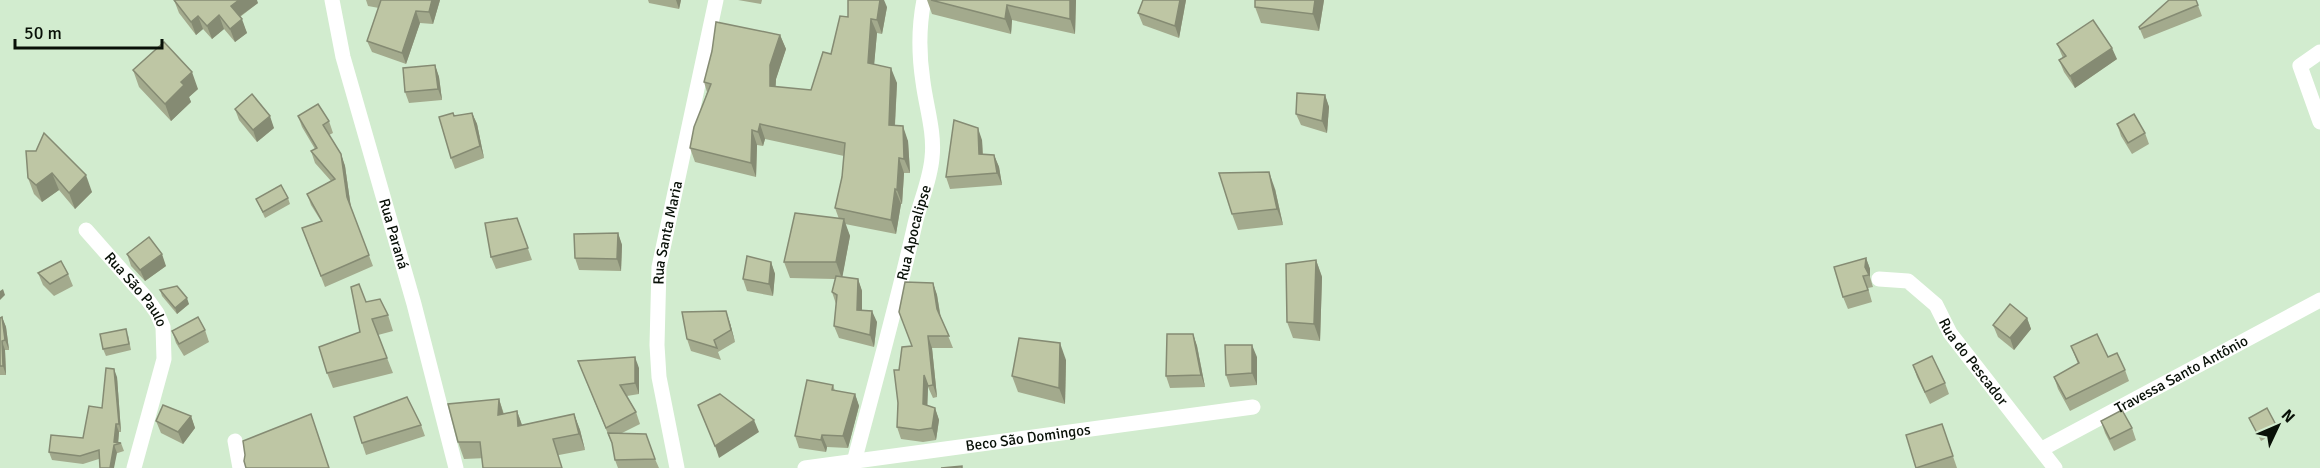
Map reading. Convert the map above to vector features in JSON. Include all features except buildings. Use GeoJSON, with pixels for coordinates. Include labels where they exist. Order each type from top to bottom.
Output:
{"type":"FeatureCollection","features":[{"type":"Feature","properties":{"kind":"street","name":"Rua Paraná"},"geometry":{"type":"LineString","coordinates":[[332,0],[343,57],[414,304],[456,468]]}},
{"type":"Feature","properties":{"kind":"street","name":"Rua Santa Maria"},"geometry":{"type":"LineString","coordinates":[[677,468],[659,377],[657,345],[659,267],[716,0]]}},
{"type":"Feature","properties":{"kind":"street","name":"Rua Apocalipse"},"geometry":{"type":"LineString","coordinates":[[854,462],[902,284],[932,158],[930,123],[921,69],[921,16],[924,0]]}},
{"type":"Feature","properties":{"kind":"street"},"geometry":{"type":"LineString","coordinates":[[2320,52],[2300,66],[2320,122]]}},
{"type":"Feature","properties":{"kind":"street","name":"Rua São Paulo"},"geometry":{"type":"LineString","coordinates":[[86,230],[157,313],[163,327],[164,358],[134,468]]}},
{"type":"Feature","properties":{"kind":"street","name":"Rua do Pescador"},"geometry":{"type":"LineString","coordinates":[[1879,279],[1908,281],[1936,305],[1950,333],[2055,468]]}},
{"type":"Feature","properties":{"kind":"street","name":"Travessa Santo Antônio"},"geometry":{"type":"LineString","coordinates":[[2042,449],[2320,300]]}},
{"type":"Feature","properties":{"kind":"street","name":"Beco São Domingos"},"geometry":{"type":"LineString","coordinates":[[805,468],[1252,407]]}},
{"type":"Feature","properties":{"kind":"street"},"geometry":{"type":"LineString","coordinates":[[235,441],[240,468]]}}]}
